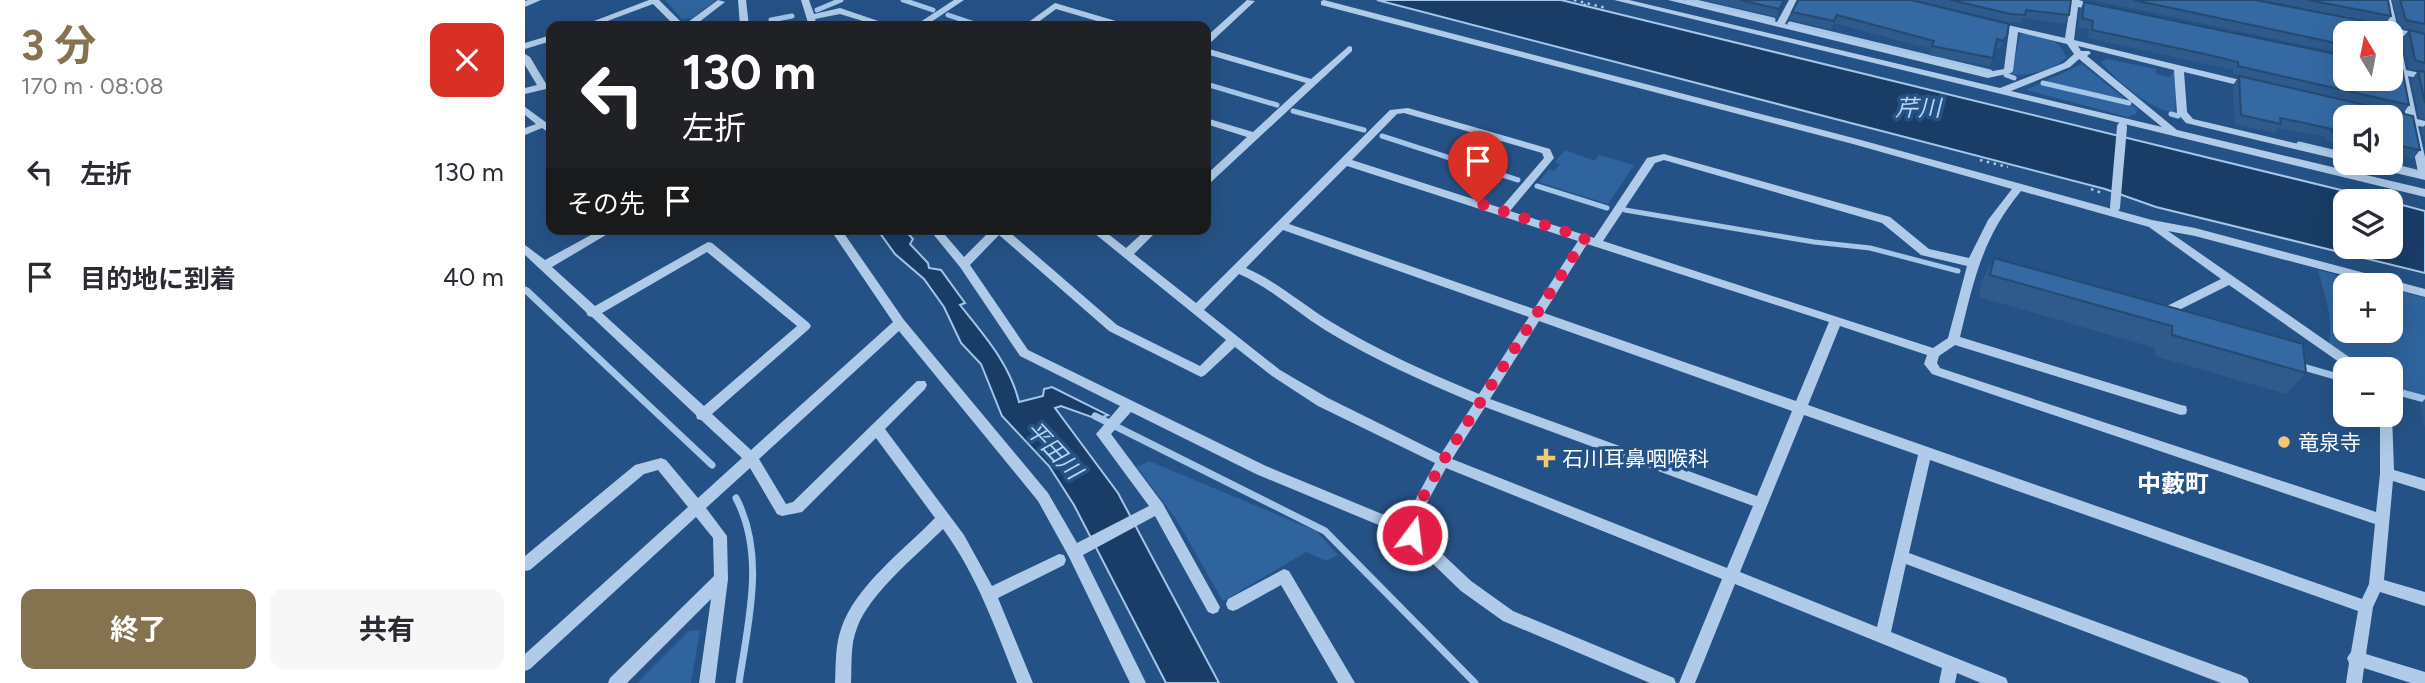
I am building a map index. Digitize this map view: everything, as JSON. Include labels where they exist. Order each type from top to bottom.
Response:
[{"type":"street","points":[[525,4],[537,0]]},
{"type":"street","points":[[742,0],[744,21]]},
{"type":"street","points":[[805,0],[812,21]]},
{"type":"street","points":[[927,21],[960,0]]},
{"type":"street","points":[[1211,37],[1251,1],[1246,0]]},
{"type":"street","points":[[1618,0],[2002,92],[2122,124],[2175,133],[2425,193]]},
{"type":"street","points":[[1672,0],[1988,75],[2008,71],[2014,28]]},
{"type":"street","points":[[1780,25],[1793,0]]},
{"type":"street","points":[[2387,0],[2392,21]]},
{"type":"street","points":[[600,21],[654,1],[676,21]]},
{"type":"street","points":[[695,21],[721,2]]},
{"type":"street","points":[[2116,12],[2075,2],[2069,40],[2079,54],[2175,133]]},
{"type":"street","points":[[1032,21],[1051,3],[1107,21]]},
{"type":"street","points":[[1324,3],[2115,210],[2152,225],[2341,357]]},
{"type":"street","points":[[815,21],[840,11],[872,21]]},
{"type":"street","points":[[1980,20],[2257,87]]},
{"type":"street","points":[[2403,33],[2425,38]]},
{"type":"street","points":[[525,46],[546,39]]},
{"type":"street","points":[[1211,176],[1349,49]]},
{"type":"street","points":[[1211,52],[1313,82]]},
{"type":"street","points":[[2002,92],[2067,65],[2079,54],[2107,52]]},
{"type":"street","points":[[525,57],[544,87],[525,91]]},
{"type":"street","points":[[2179,69],[2182,113],[2190,121],[2333,155]]},
{"type":"street","points":[[2403,73],[2425,77]]},
{"type":"street","points":[[2403,78],[2424,175],[2403,171]]},
{"type":"street","points":[[525,110],[546,126]]},
{"type":"street","points":[[1196,311],[1240,270],[1394,112],[1404,110],[1546,151],[1549,158],[1504,211]]},
{"type":"street","points":[[2403,119],[2425,124]]},
{"type":"street","points":[[1211,123],[1254,136]]},
{"type":"street","points":[[2115,210],[2122,124]]},
{"type":"street","points":[[525,132],[546,127]]},
{"type":"street","points":[[1668,683],[1508,616],[1465,586],[1412,535],[1411,519],[1443,461],[1535,316],[1651,160],[1664,157],[1886,220],[1926,252],[1973,263]]},
{"type":"street","points":[[1346,162],[1504,211],[1934,353]]},
{"type":"street","points":[[2019,187],[1999,210],[1983,235],[1953,340],[1934,353],[1930,364],[1936,371],[2382,520]]},
{"type":"street","points":[[2152,225],[2195,232],[2425,293]]},
{"type":"street","points":[[1283,226],[1924,454],[2366,607]]},
{"type":"street","points":[[544,266],[600,235]]},
{"type":"street","points":[[839,235],[899,323],[1043,497],[1078,550],[1138,683]]},
{"type":"street","points":[[939,235],[964,264],[1024,353],[1126,409],[1261,470],[1398,527],[1411,527]]},
{"type":"street","points":[[964,264],[993,235]]},
{"type":"street","points":[[1006,235],[1113,328],[1201,372],[1233,341]]},
{"type":"street","points":[[1101,235],[1233,341],[1276,373],[1324,402],[1443,461],[1733,574],[2000,683]]},
{"type":"street","points":[[1126,255],[1148,235]]},
{"type":"street","points":[[592,313],[708,246],[805,326],[702,415]]},
{"type":"street","points":[[525,249],[751,458],[782,510],[797,508],[921,385]]},
{"type":"street","points":[[1240,270],[1258,277],[1325,325],[1397,365],[1482,401],[1761,503]]},
{"type":"street","points":[[2163,313],[2230,279]]},
{"type":"street","points":[[1687,683],[1836,320]]},
{"type":"street","points":[[525,664],[899,323]]},
{"type":"street","points":[[1953,340],[2181,410]]},
{"type":"street","points":[[1126,409],[1103,434],[1213,607]]},
{"type":"street","points":[[2354,683],[2355,658],[2366,607],[2376,584],[2387,474],[2386,427]]},
{"type":"street","points":[[877,429],[942,520],[959,539],[989,595],[1025,683]]},
{"type":"street","points":[[1882,636],[1924,454]]},
{"type":"street","points":[[525,565],[640,469],[661,464],[684,486],[695,509],[720,536],[721,578],[707,683]]},
{"type":"street","points":[[2387,474],[2425,485]]},
{"type":"street","points":[[1078,550],[1153,511]]},
{"type":"street","points":[[843,683],[846,638],[851,621],[863,604],[942,520]]},
{"type":"street","points":[[1901,556],[2241,683]]},
{"type":"street","points":[[989,595],[1059,560]]},
{"type":"street","points":[[1233,604],[1284,576],[1347,683]]},
{"type":"street","points":[[616,683],[721,578]]},
{"type":"street","points":[[2376,584],[2425,599]]},
{"type":"street","points":[[2355,658],[2425,680]]},
{"type":"street","points":[[1947,683],[1951,664]]},
{"type":"path","points":[[1574,0],[1586,3]]},
{"type":"shaded area","points":[[665,0],[716,0],[692,18],[682,19]]},
{"type":"shaded area","points":[[2025,33],[2055,42],[2066,58],[2055,66],[2040,71],[2012,74],[2020,35]]},
{"type":"shaded area","points":[[2107,59],[2156,69],[2156,74],[2170,77],[2173,72],[2177,76],[2175,113],[2156,107],[2125,86],[2101,62]]},
{"type":"shaded area","points":[[2082,64],[2137,109],[2136,114],[2128,117],[2026,90]]},
{"type":"shaded area","points":[[1565,150],[1595,161],[1599,155],[1634,165],[1608,204],[1539,182],[1549,169],[1554,171],[1560,164],[1555,162]]},
{"type":"shaded area","points":[[2318,270],[2333,274],[2333,343],[2403,343],[2403,292],[2425,298],[2425,396],[2403,390],[2403,357],[2348,357],[2329,344],[2326,298]]},
{"type":"shaded area","points":[[1149,461],[1316,531],[1338,555],[1326,561],[1306,552],[1223,601],[1176,519],[1137,467]]},
{"type":"shaded area","points":[[700,630],[691,683],[637,683],[689,631]]},
{"type":"water","name":"芹川","points":[[1377,0],[1561,0],[2337,189],[2333,189],[2333,250],[2156,207],[2105,189]]},
{"type":"water","points":[[2403,205],[2425,211],[2425,273],[2368,259],[2403,259]]},
{"type":"water","name":"平田川","points":[[881,235],[909,235],[913,239],[910,244],[928,263],[929,268],[941,270],[965,303],[960,305],[1003,363],[1019,402],[1043,396],[1044,389],[1052,387],[1108,415],[1097,419],[1061,406],[1055,408],[1118,493],[1219,683],[1166,683],[1074,505],[1049,466],[1002,416],[981,364],[961,343],[944,307],[924,279],[895,254]]},
{"type":"building","points":[[1740,0],[1784,0],[1779,9]]},
{"type":"building","points":[[1798,0],[1911,0],[2009,24],[2007,36],[2003,41],[1997,39],[1993,58],[1932,46],[1934,41],[1837,15],[1834,21],[1792,12]]},
{"type":"building","points":[[1951,0],[2071,0],[2069,15],[2026,10],[2025,15]]},
{"type":"building","points":[[2134,0],[2255,0],[2364,21],[2333,21],[2333,42]]},
{"type":"building","points":[[2309,0],[2388,0],[2391,16]]},
{"type":"building","points":[[2400,0],[2425,0],[2425,24],[2406,20]]},
{"type":"building","points":[[2084,2],[2333,54],[2333,88],[2238,66],[2238,62],[2205,54],[2092,30],[2093,21],[2082,18]]},
{"type":"building","points":[[2409,30],[2425,34],[2425,63],[2415,60]]},
{"type":"building","points":[[2418,71],[2425,72],[2425,103]]},
{"type":"building","points":[[2403,73],[2409,105],[2348,91],[2403,91]]},
{"type":"building","points":[[2239,76],[2365,105],[2333,105],[2333,133],[2332,129],[2280,118],[2281,124],[2241,115]]},
{"type":"building","points":[[2403,114],[2413,116],[2420,150],[2403,146]]},
{"type":"building","points":[[1994,258],[2303,344],[2306,373],[2172,335],[2172,326],[1990,275]]},
{"type":"waterway","points":[[817,10],[841,0]]},
{"type":"waterway","points":[[903,0],[933,10]]},
{"type":"waterway","points":[[1687,0],[1773,20]]},
{"type":"waterway","points":[[948,15],[966,21]]},
{"type":"waterway","points":[[771,20],[792,16]]},
{"type":"waterway","points":[[1790,24],[1990,72]]},
{"type":"waterway","points":[[2006,75],[2014,78]]},
{"type":"waterway","points":[[2043,83],[2129,103]]},
{"type":"waterway","points":[[1211,85],[1277,105]]},
{"type":"waterway","points":[[1293,111],[1364,130]]},
{"type":"waterway","points":[[2171,114],[2178,116]]},
{"type":"waterway","points":[[1382,136],[1518,180]]},
{"type":"waterway","points":[[2299,144],[2333,152]]},
{"type":"waterway","points":[[2403,169],[2425,174]]},
{"type":"waterway","points":[[1537,186],[1607,208]]},
{"type":"waterway","points":[[1625,210],[1814,242],[1870,248],[1958,271]]},
{"type":"waterway","points":[[527,291],[712,465]]},
{"type":"waterway","points":[[2300,366],[2333,376]]},
{"type":"waterway","points":[[2403,393],[2425,399]]},
{"type":"waterway","points":[[1095,416],[1325,531],[1475,683]]},
{"type":"waterway","points":[[736,498],[745,520],[753,566],[750,613],[739,683]]},
{"type":"place","name":"竜泉寺","points":[[2284,442]]},
{"type":"place","name":"石川耳鼻咽喉科","points":[[1546,458]]},
{"type":"district","name":"中藪町","points":[[2173,483]]},
{"type":"route","points":[[1412,535],[1411,519],[1443,461],[1585,238],[1478,203]]}]
